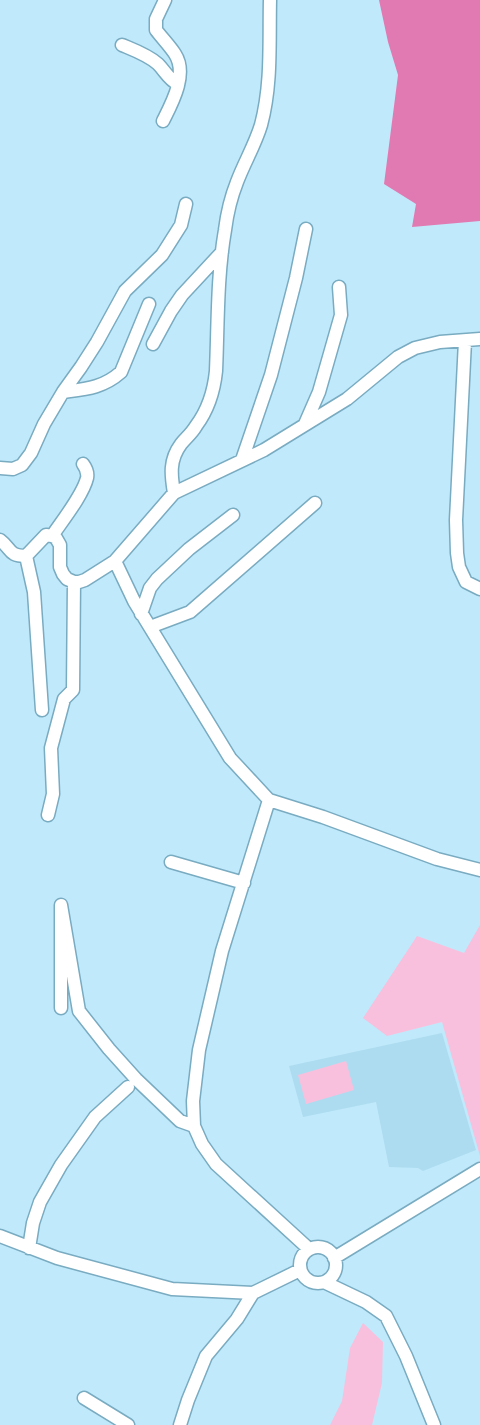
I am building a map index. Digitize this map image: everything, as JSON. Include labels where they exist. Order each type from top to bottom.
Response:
[{"type":"street","points":[[163,121],[173,101],[178,84],[179,64],[176,55],[156,30],[156,18],[165,0]]},
{"type":"street","points":[[174,493],[170,475],[174,455],[204,413],[214,385],[220,271],[225,230],[237,182],[260,128],[266,104],[269,82],[270,0]]},
{"type":"street","points":[[122,45],[147,56],[158,64],[170,79],[178,84]]},
{"type":"street","points":[[0,468],[13,469],[22,465],[62,392],[97,342],[125,291],[162,255],[181,225],[186,204]]},
{"type":"street","points":[[242,460],[270,375],[296,278],[306,229]]},
{"type":"street","points":[[154,344],[171,311],[182,295],[222,252]]},
{"type":"street","points":[[305,424],[319,392],[341,315],[339,287]]},
{"type":"street","points":[[62,392],[88,389],[104,384],[121,372],[149,304]]},
{"type":"street","points":[[0,540],[12,554],[26,556],[46,536],[52,536],[56,538],[60,545],[60,567],[63,574],[67,579],[74,582],[85,580],[114,561],[174,493],[264,450],[346,398],[398,358],[415,348],[440,342],[480,339]]},
{"type":"street","points":[[465,340],[456,520],[457,553],[466,582],[480,589]]},
{"type":"street","points":[[52,536],[80,494],[87,478],[86,469],[83,464]]},
{"type":"street","points":[[150,627],[190,612],[315,502]]},
{"type":"street","points":[[141,614],[150,588],[157,579],[189,550],[233,515]]},
{"type":"street","points":[[26,556],[34,592],[42,710]]},
{"type":"street","points":[[114,561],[141,614],[230,758],[269,800],[323,817],[437,859],[480,870]]},
{"type":"street","points":[[48,815],[53,794],[51,748],[64,699],[73,690],[74,582]]},
{"type":"street","points":[[269,800],[222,951],[199,1050],[193,1101],[194,1126],[202,1144],[216,1164],[308,1249]]},
{"type":"street","points":[[171,862],[244,883]]},
{"type":"street","points":[[61,1008],[61,905],[80,1010],[109,1049],[136,1079],[180,1121],[194,1126]]},
{"type":"street","points":[[29,1248],[33,1224],[40,1202],[61,1164],[95,1117],[128,1087]]},
{"type":"street","points":[[334,1258],[480,1169]]},
{"type":"street","points":[[0,1236],[57,1258],[172,1289],[253,1293],[300,1270]]},
{"type":"street","points":[[320,1247],[331,1253],[334,1258],[335,1270],[328,1280],[317,1284],[302,1275],[300,1270],[301,1258],[308,1249],[320,1247]]},
{"type":"street","points":[[324,1282],[366,1302],[386,1316],[406,1356],[434,1425]]},
{"type":"street","points":[[180,1425],[206,1356],[237,1319],[253,1293]]},
{"type":"street","points":[[84,1398],[128,1425]]},
{"type":"shaded area","points":[[379,0],[480,0],[480,221],[412,227],[416,204],[384,184],[398,75],[388,42]]},
{"type":"shaded area","points":[[480,925],[480,1156],[442,1022],[387,1036],[363,1018],[417,936],[464,953]]},
{"type":"shaded area","points":[[442,1033],[476,1150],[423,1171],[418,1168],[389,1167],[376,1102],[303,1117],[289,1066]]},
{"type":"shaded area","points":[[346,1061],[354,1090],[306,1104],[298,1075]]},
{"type":"shaded area","points":[[363,1323],[383,1342],[382,1383],[372,1425],[330,1425],[342,1401],[350,1348]]}]
